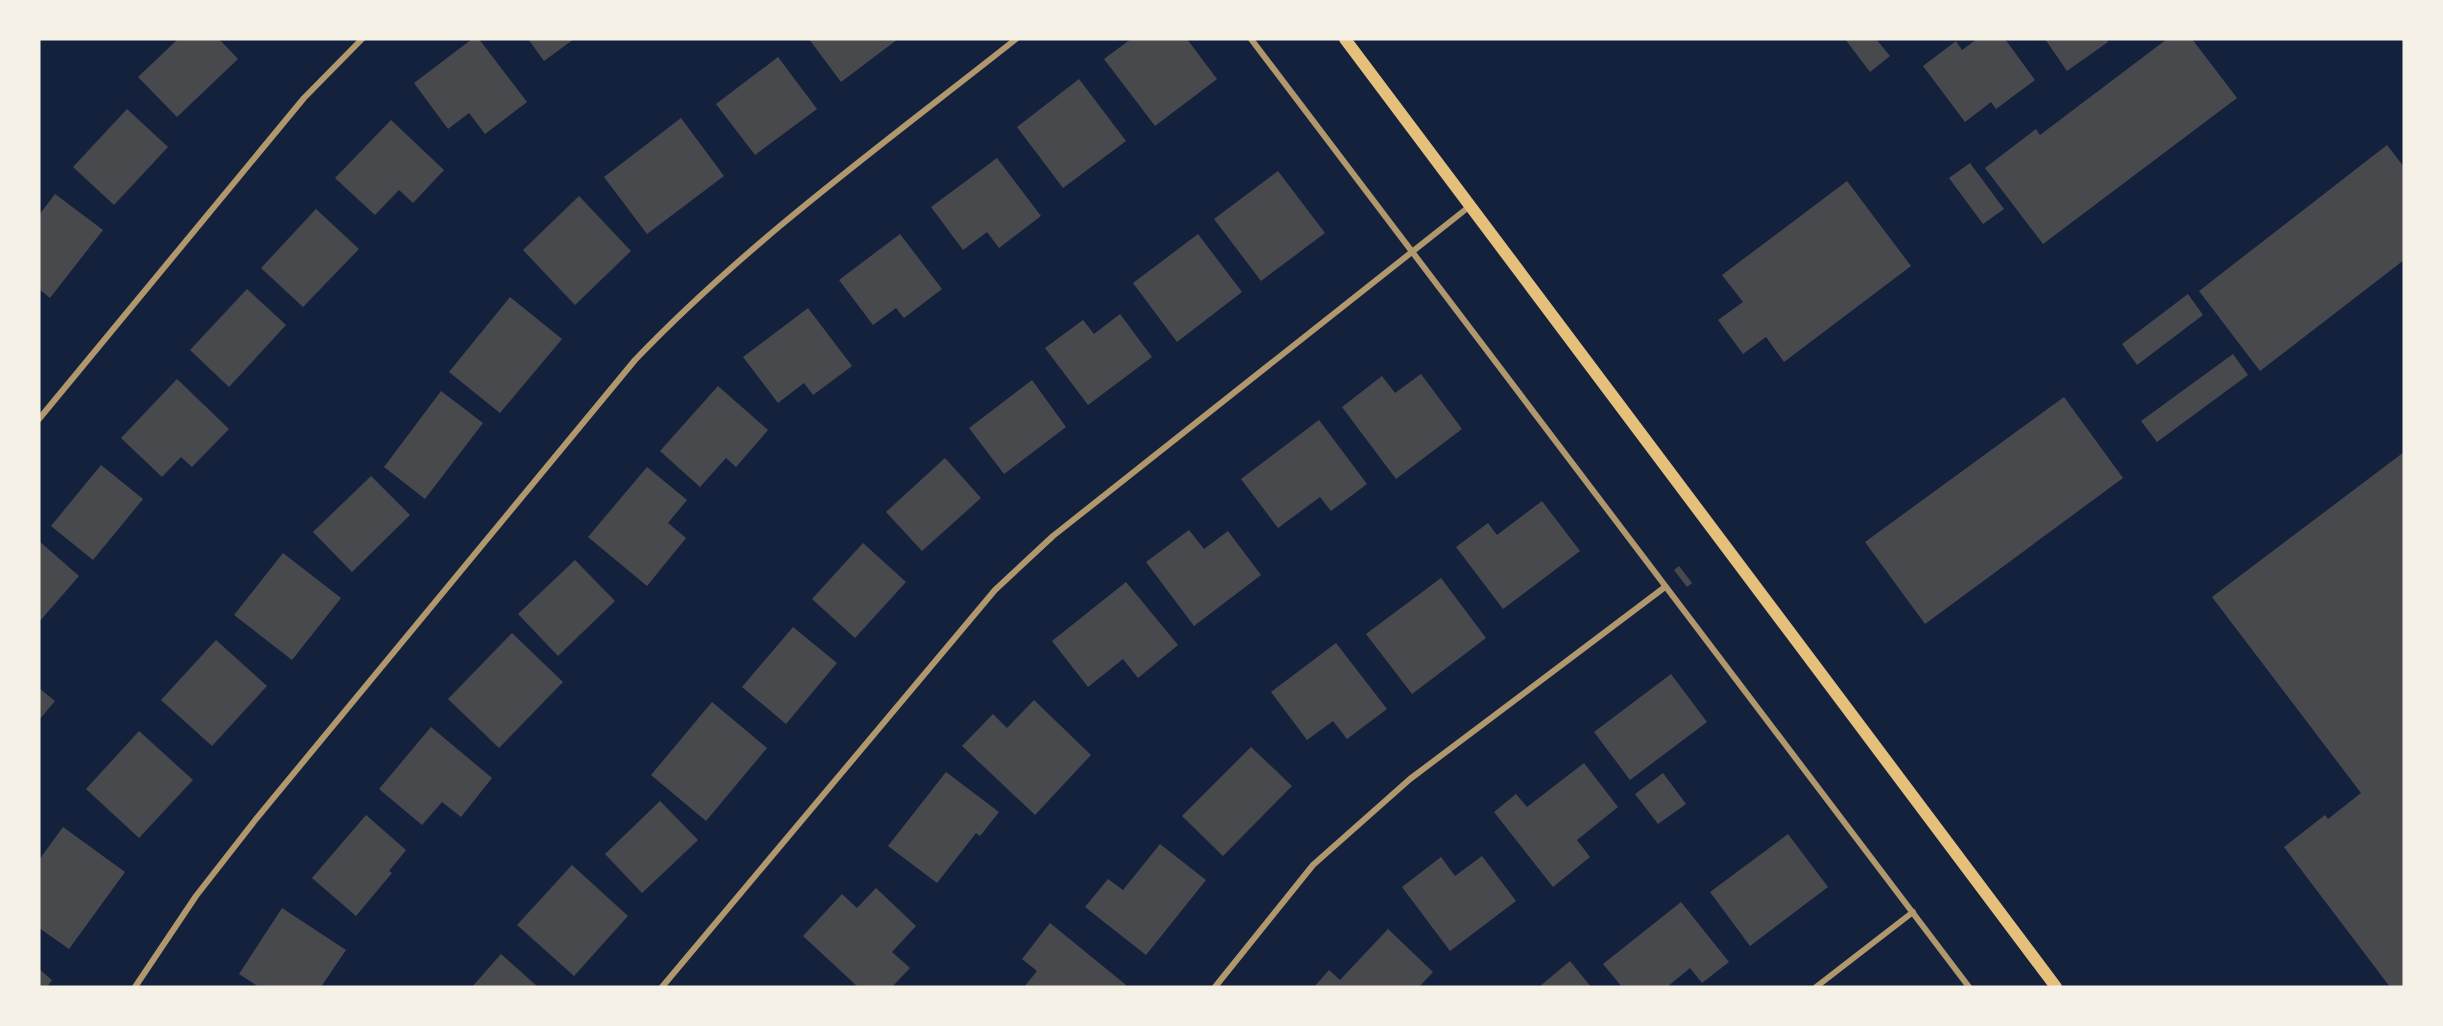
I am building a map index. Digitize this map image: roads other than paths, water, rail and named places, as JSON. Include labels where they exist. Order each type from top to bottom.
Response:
[{"type":"main road","points":[[1345,39],[2056,987]]},
{"type":"street","points":[[39,419],[304,98],[362,39]]},
{"type":"street","points":[[135,987],[196,896],[263,810],[635,360],[688,305],[775,230],[1016,39]]},
{"type":"street","points":[[1251,39],[1969,987]]},
{"type":"street","points":[[662,987],[995,590],[1053,536],[1470,206]]},
{"type":"street","points":[[1215,987],[1313,865],[1410,779],[1665,587]]},
{"type":"street","points":[[1816,987],[1913,912]]}]
